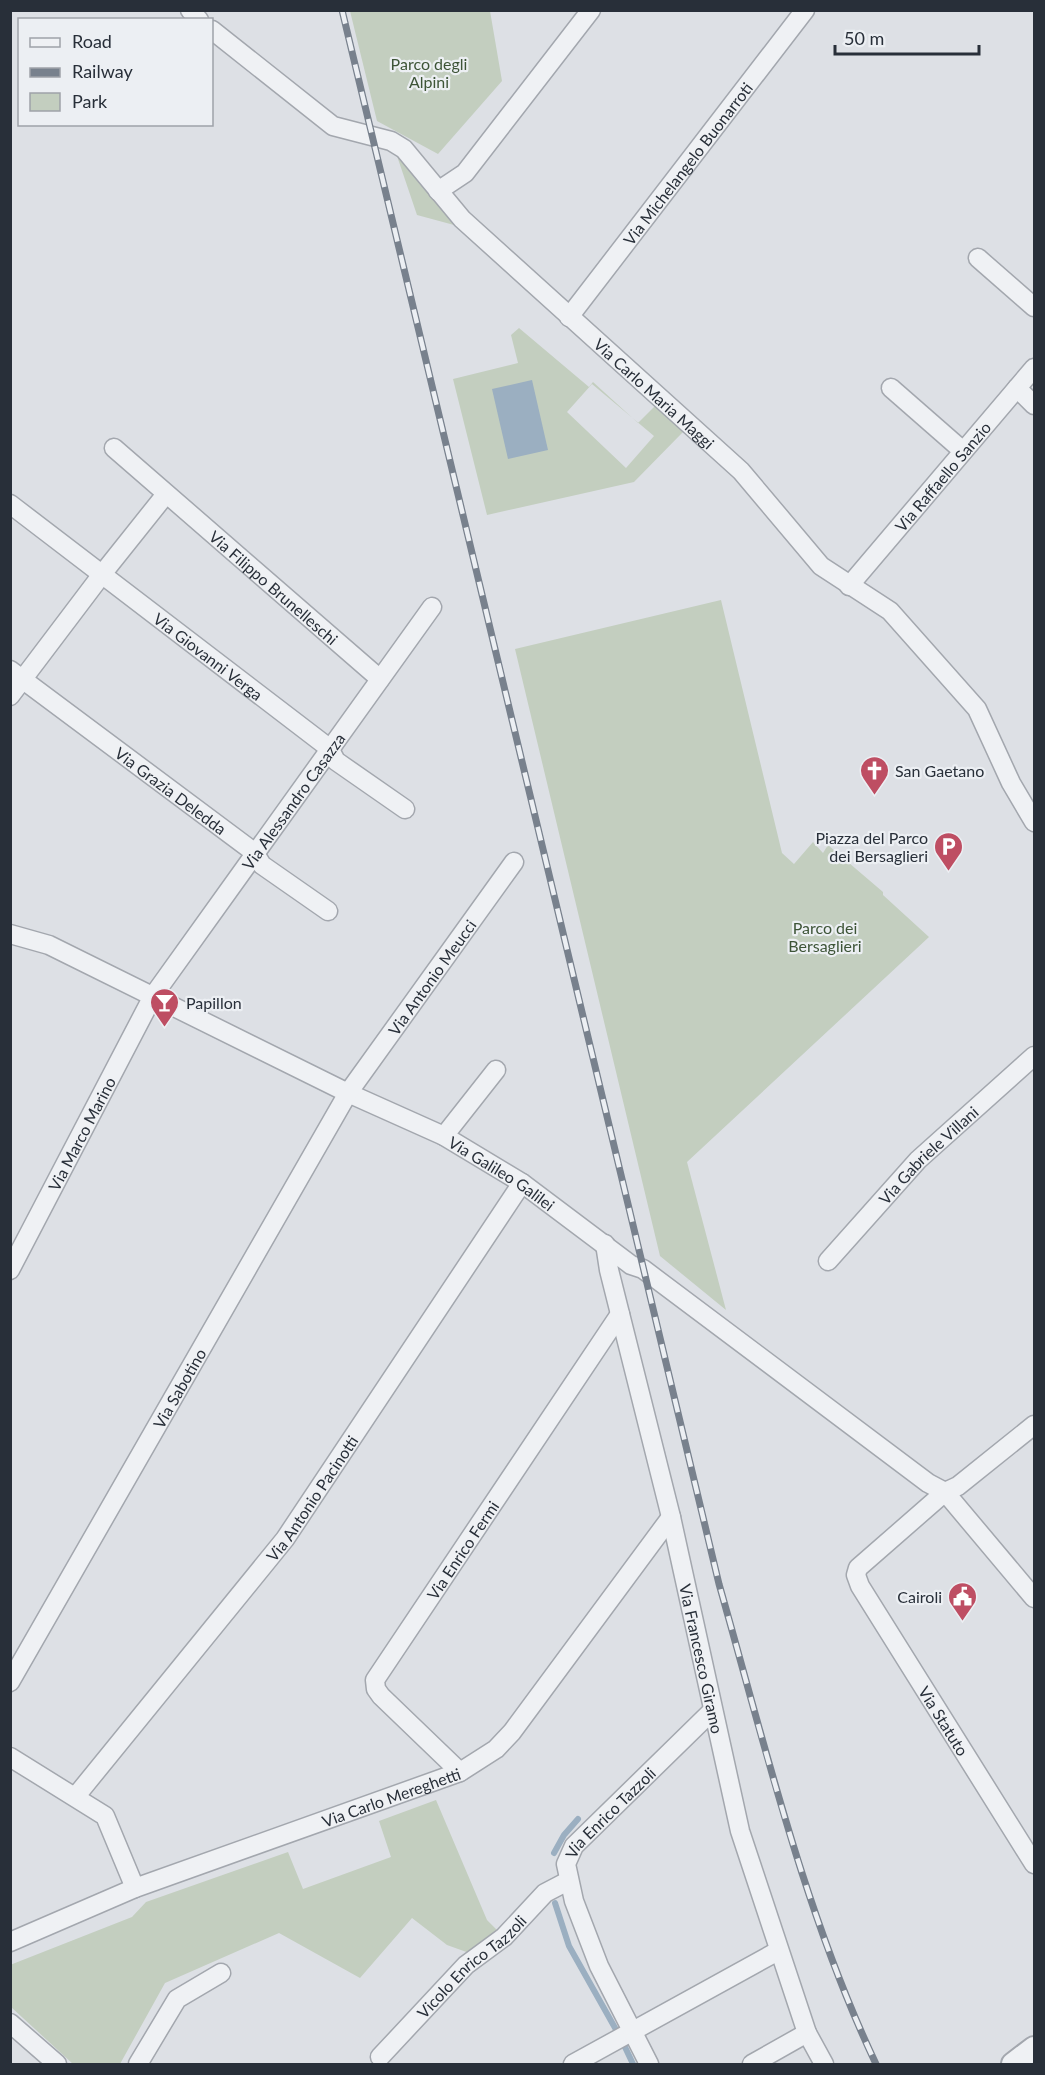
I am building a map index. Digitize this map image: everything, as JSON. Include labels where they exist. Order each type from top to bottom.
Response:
[{"type":"street","points":[[438,191],[465,173],[591,10]]},
{"type":"street","name":"Via Michelangelo Buonarroti","points":[[569,317],[805,10]]},
{"type":"street","name":"Via Carlo Maria Maggi","points":[[213,31],[333,126],[398,144],[462,219],[741,471],[821,566],[890,611],[977,709],[1011,783],[1035,822]]},
{"type":"street","points":[[978,258],[1035,307]]},
{"type":"street","name":"Via Raffaello Sanzio","points":[[849,586],[1035,368]]},
{"type":"street","points":[[891,388],[963,450]]},
{"type":"street","points":[[1017,388],[1035,405]]},
{"type":"street","name":"Via Filippo Brunelleschi","points":[[114,448],[380,679]]},
{"type":"street","points":[[10,696],[17,675],[166,494]]},
{"type":"street","name":"Via Giovanni Verga","points":[[10,504],[329,748],[336,761],[405,809]]},
{"type":"street","name":"Via Alessandro Casazza","points":[[153,996],[432,607]]},
{"type":"street","name":"Via Grazia Deledda","points":[[17,675],[255,852],[262,865],[328,911]]},
{"type":"street","name":"Via Antonio Meucci","points":[[348,1093],[514,862]]},
{"type":"street","name":"Via Galileo Galilei","points":[[10,934],[49,945],[348,1093],[444,1136],[522,1183],[709,1318],[928,1483],[945,1492],[1035,1598]]},
{"type":"street","name":"Via Marco Marino","points":[[10,1270],[153,996]]},
{"type":"street","name":"Via Gabriele Villani","points":[[828,1261],[918,1160],[1035,1056]]},
{"type":"street","points":[[444,1136],[496,1070]]},
{"type":"street","name":"Via Sabotino","points":[[10,1682],[348,1093]]},
{"type":"street","name":"Via Antonio Pacinotti","points":[[76,1796],[285,1539],[522,1183]]},
{"type":"street","name":"Via Francesco Giramo","points":[[605,1244],[620,1314],[671,1517],[740,1832],[807,2033],[824,2064]]},
{"type":"street","name":"Via Enrico Fermi","points":[[460,1772],[381,1696],[376,1689],[375,1680],[620,1314]]},
{"type":"street","points":[[945,1492],[958,1486],[1035,1425]]},
{"type":"street","name":"Via Statuto","points":[[945,1492],[858,1568],[856,1575],[860,1586],[1035,1864]]},
{"type":"street","name":"Via Carlo Mereghetti","points":[[10,1942],[135,1888],[460,1772],[496,1749],[512,1732],[671,1517]]},
{"type":"street","name":"Via Enrico Tazzoli","points":[[649,2064],[599,1966],[568,1881],[566,1864],[574,1846],[712,1711]]},
{"type":"street","points":[[10,1757],[105,1816],[135,1888]]},
{"type":"street","name":"Vicolo Enrico Tazzoli","points":[[380,2057],[466,1965],[504,1937],[545,1893],[568,1881]]},
{"type":"street","points":[[573,2064],[633,2033],[778,1951]]},
{"type":"street","points":[[138,2064],[177,1999],[221,1973]]},
{"type":"street","points":[[10,2023],[57,2064]]},
{"type":"street","points":[[752,2064],[807,2033]]},
{"type":"street","points":[[1013,2064],[1035,2048]]},
{"type":"green space","name":"Parco degli Alpini","points":[[350,11],[490,11],[502,81],[438,154],[377,121]]},
{"type":"green space","points":[[396,153],[424,183],[454,225],[417,215]]},
{"type":"green space","points":[[519,328],[589,387],[593,382],[632,418],[592,384],[567,412],[626,468],[654,436],[638,423],[655,406],[683,432],[634,482],[487,515],[453,379],[518,363],[511,335]]},
{"type":"green space","name":"Parco dei Bersaglieri","points":[[721,600],[782,853],[794,864],[813,842],[823,853],[828,845],[883,892],[883,895],[929,937],[687,1162],[726,1310],[660,1256],[515,649]]},
{"type":"green space","points":[[436,1800],[487,1920],[499,1932],[472,1954],[447,1945],[412,1918],[360,1978],[279,1933],[165,1983],[120,2064],[73,2064],[11,2007],[10,1965],[132,1917],[146,1902],[288,1852],[303,1889],[391,1857],[379,1821]]},
{"type":"water","points":[[532,380],[548,450],[508,459],[492,389]]},
{"type":"waterway","points":[[554,1853],[564,1835],[578,1819]]},
{"type":"waterway","points":[[555,1903],[569,1946],[619,2035]]},
{"type":"waterway","points":[[624,2045],[633,2064]]},
{"type":"railway","points":[[342,10],[719,1584],[770,1767],[807,1888],[850,2006],[876,2064]]},
{"type":"place","name":"San Gaetano","points":[[874,796]]},
{"type":"place","name":"Piazza del Parco dei Bersaglieri","points":[[949,872]]},
{"type":"place","name":"Papillon","points":[[165,1028]]},
{"type":"place","name":"Cairoli","points":[[963,1622]]}]
